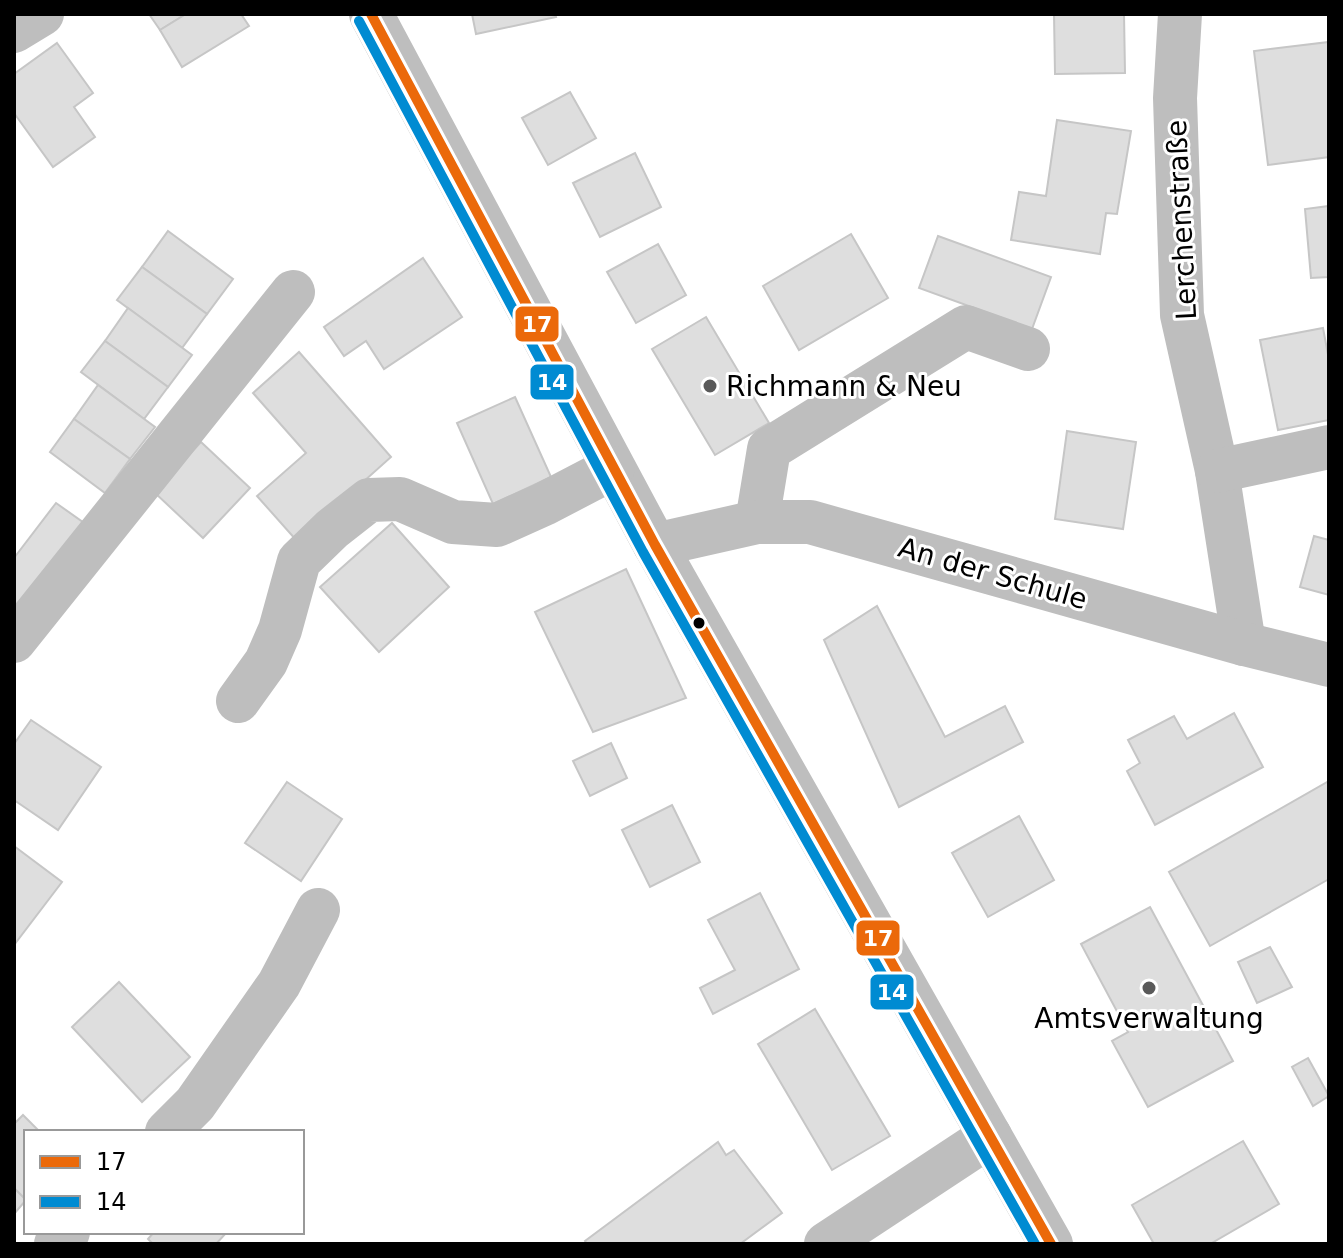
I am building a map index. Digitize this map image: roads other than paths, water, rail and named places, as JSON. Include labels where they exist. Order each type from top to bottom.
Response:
[{"type":"street","points":[[14,31],[42,14]]},
{"type":"street","points":[[371,14],[655,545],[1051,1244]]},
{"type":"street","name":"Lerchenstraße","points":[[1180,14],[1175,98],[1182,315],[1217,471],[1244,644]]},
{"type":"street","points":[[14,641],[293,292]]},
{"type":"street","points":[[757,522],[769,449],[966,327],[1028,349]]},
{"type":"street","points":[[1217,471],[1329,447]]},
{"type":"street","points":[[238,701],[266,662],[280,630],[299,561],[332,529],[369,500],[400,499],[453,522],[497,525],[613,468]]},
{"type":"street","name":"An der Schule","points":[[655,545],[757,522],[810,522],[1329,665]]},
{"type":"street","points":[[169,1130],[195,1104],[279,984],[318,910]]},
{"type":"street","points":[[826,1244],[990,1136]]},
{"type":"place","name":"Richmann & Neu","points":[[710,386]]},
{"type":"place","name":"Amtsverwaltung","points":[[1149,988]]}]
